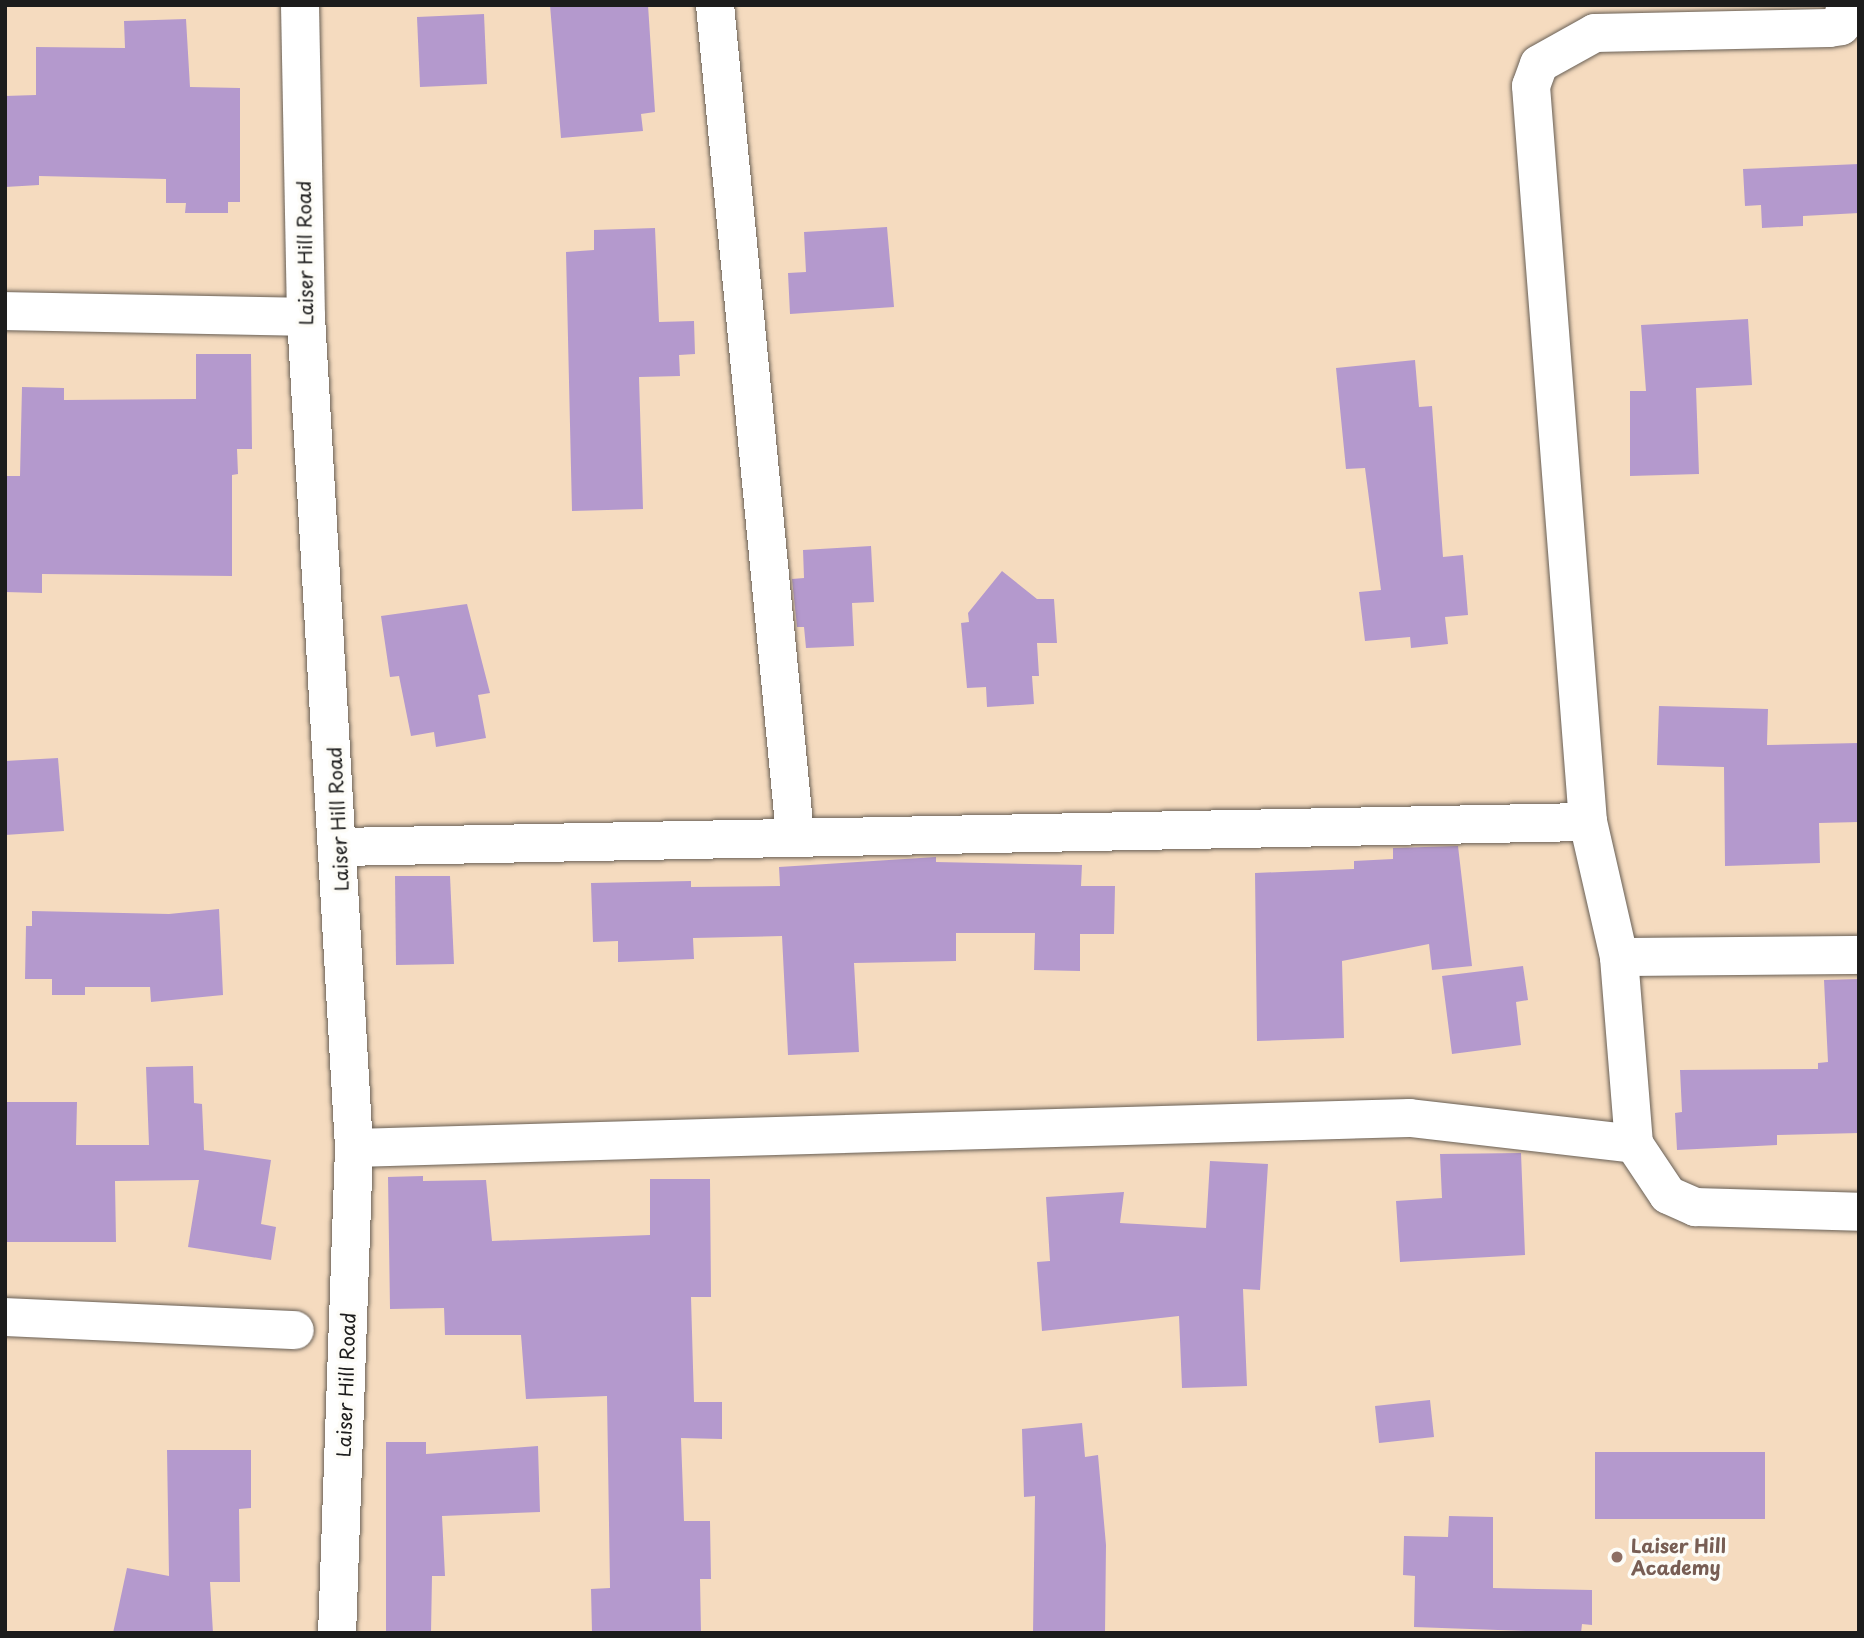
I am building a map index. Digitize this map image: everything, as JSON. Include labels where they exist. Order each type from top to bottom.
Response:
[{"type":"street","name":"Laiser Hill Road","points":[[300,5],[306,317],[340,847],[354,1148],[337,1633]]},
{"type":"street","points":[[715,5],[795,835]]},
{"type":"street","points":[[1846,5],[1841,26],[1829,28],[1595,33],[1539,64],[1531,86],[1588,822],[1619,957],[1634,1144],[1668,1195],[1695,1208],[1859,1213]]},
{"type":"street","points":[[5,311],[306,317]]},
{"type":"street","points":[[340,847],[795,835],[1588,822]]},
{"type":"street","points":[[1619,957],[1859,955]]},
{"type":"street","points":[[354,1148],[1410,1118],[1634,1144]]},
{"type":"street","points":[[5,1317],[295,1330]]},
{"type":"building","points":[[550,5],[648,5],[655,112],[641,114],[643,131],[561,138]]},
{"type":"building","points":[[484,14],[487,84],[420,87],[417,17]]},
{"type":"building","points":[[186,19],[190,87],[240,88],[240,202],[228,202],[228,213],[185,213],[186,203],[166,203],[166,179],[39,176],[39,185],[5,187],[5,96],[36,95],[36,47],[125,48],[124,21]]},
{"type":"building","points":[[1859,164],[1859,213],[1803,216],[1803,226],[1762,228],[1761,205],[1745,206],[1743,169]]},
{"type":"building","points":[[887,227],[894,307],[790,314],[788,273],[806,272],[804,232]]},
{"type":"building","points":[[655,228],[659,322],[694,321],[695,354],[679,355],[680,376],[639,377],[643,509],[572,511],[566,252],[594,250],[594,230]]},
{"type":"building","points":[[1748,319],[1752,385],[1696,388],[1699,474],[1630,476],[1630,391],[1646,391],[1641,325]]},
{"type":"building","points":[[196,354],[251,354],[252,449],[237,449],[238,474],[232,475],[232,576],[42,574],[42,593],[5,592],[5,476],[20,476],[22,387],[64,388],[64,400],[196,399]]},
{"type":"building","points":[[1415,360],[1419,407],[1432,406],[1443,557],[1463,555],[1468,615],[1445,617],[1448,644],[1411,648],[1410,637],[1365,641],[1359,592],[1381,590],[1365,468],[1346,469],[1336,368]]},
{"type":"building","points":[[871,546],[874,602],[852,603],[854,646],[806,648],[804,627],[797,627],[792,579],[804,578],[803,550]]},
{"type":"building","points":[[1002,571],[1037,599],[1054,599],[1057,643],[1037,643],[1039,676],[1032,676],[1034,704],[987,707],[986,687],[967,688],[961,623],[969,622],[968,613]]},
{"type":"building","points":[[467,604],[490,693],[478,695],[486,738],[436,747],[434,732],[411,736],[399,676],[390,677],[381,616]]},
{"type":"building","points":[[1659,706],[1768,709],[1767,745],[1859,743],[1859,822],[1819,823],[1820,863],[1725,866],[1724,767],[1657,765]]},
{"type":"building","points":[[58,758],[64,831],[5,835],[5,761]]},
{"type":"building","points":[[1458,846],[1472,966],[1432,970],[1429,944],[1342,961],[1344,1038],[1257,1041],[1255,873],[1354,869],[1354,861],[1393,859],[1393,848]]},
{"type":"building","points":[[936,857],[936,862],[1082,865],[1081,886],[1115,886],[1114,934],[1080,934],[1080,971],[1034,970],[1035,933],[956,933],[956,961],[854,963],[859,1052],[788,1055],[782,936],[693,938],[694,959],[618,962],[618,941],[593,942],[591,883],[691,881],[691,887],[780,886],[779,867]]},
{"type":"building","points":[[395,876],[450,876],[454,964],[396,965]]},
{"type":"building","points":[[219,909],[223,995],[151,1002],[150,987],[85,987],[85,995],[52,995],[52,979],[25,979],[26,926],[32,926],[32,911],[169,914]]},
{"type":"building","points":[[1523,966],[1528,1000],[1516,1002],[1521,1045],[1452,1054],[1442,976]]},
{"type":"building","points":[[1859,979],[1859,1133],[1777,1135],[1777,1145],[1677,1150],[1675,1113],[1682,1112],[1680,1070],[1818,1069],[1818,1063],[1828,1062],[1824,980]]},
{"type":"building","points":[[193,1066],[194,1103],[202,1104],[204,1150],[271,1160],[261,1224],[276,1227],[271,1260],[188,1247],[199,1180],[115,1181],[116,1242],[5,1242],[5,1102],[77,1102],[76,1145],[149,1145],[146,1067]]},
{"type":"building","points":[[1521,1153],[1525,1255],[1400,1262],[1396,1201],[1442,1198],[1440,1154]]},
{"type":"building","points":[[1210,1161],[1268,1164],[1260,1290],[1243,1289],[1247,1386],[1182,1388],[1179,1316],[1042,1331],[1037,1262],[1050,1261],[1046,1197],[1124,1192],[1120,1223],[1206,1228]]},
{"type":"building","points":[[423,1176],[423,1181],[486,1180],[492,1241],[650,1235],[650,1179],[710,1179],[711,1297],[691,1297],[694,1402],[722,1402],[722,1439],[681,1438],[684,1521],[710,1521],[711,1579],[700,1579],[701,1633],[592,1633],[591,1589],[610,1588],[607,1396],[526,1399],[521,1335],[445,1335],[444,1308],[390,1309],[388,1177]]},
{"type":"building","points":[[1430,1400],[1434,1437],[1379,1443],[1375,1406]]},
{"type":"building","points":[[1082,1423],[1085,1457],[1098,1455],[1106,1545],[1105,1633],[1033,1633],[1035,1496],[1024,1497],[1022,1429]]},
{"type":"building","points":[[386,1442],[426,1442],[426,1454],[538,1446],[540,1512],[442,1516],[445,1576],[432,1576],[431,1633],[386,1633]]},
{"type":"building","points":[[167,1450],[251,1450],[251,1508],[239,1509],[240,1582],[210,1582],[213,1633],[113,1633],[127,1568],[169,1576]]},
{"type":"building","points":[[1595,1452],[1765,1452],[1765,1519],[1595,1519]]},
{"type":"building","points":[[1449,1516],[1493,1517],[1493,1588],[1592,1590],[1592,1625],[1582,1624],[1581,1633],[1414,1627],[1415,1576],[1403,1575],[1404,1536],[1448,1537]]},
{"type":"place","name":"Laiser Hill Academy","points":[[1617,1557]]}]
